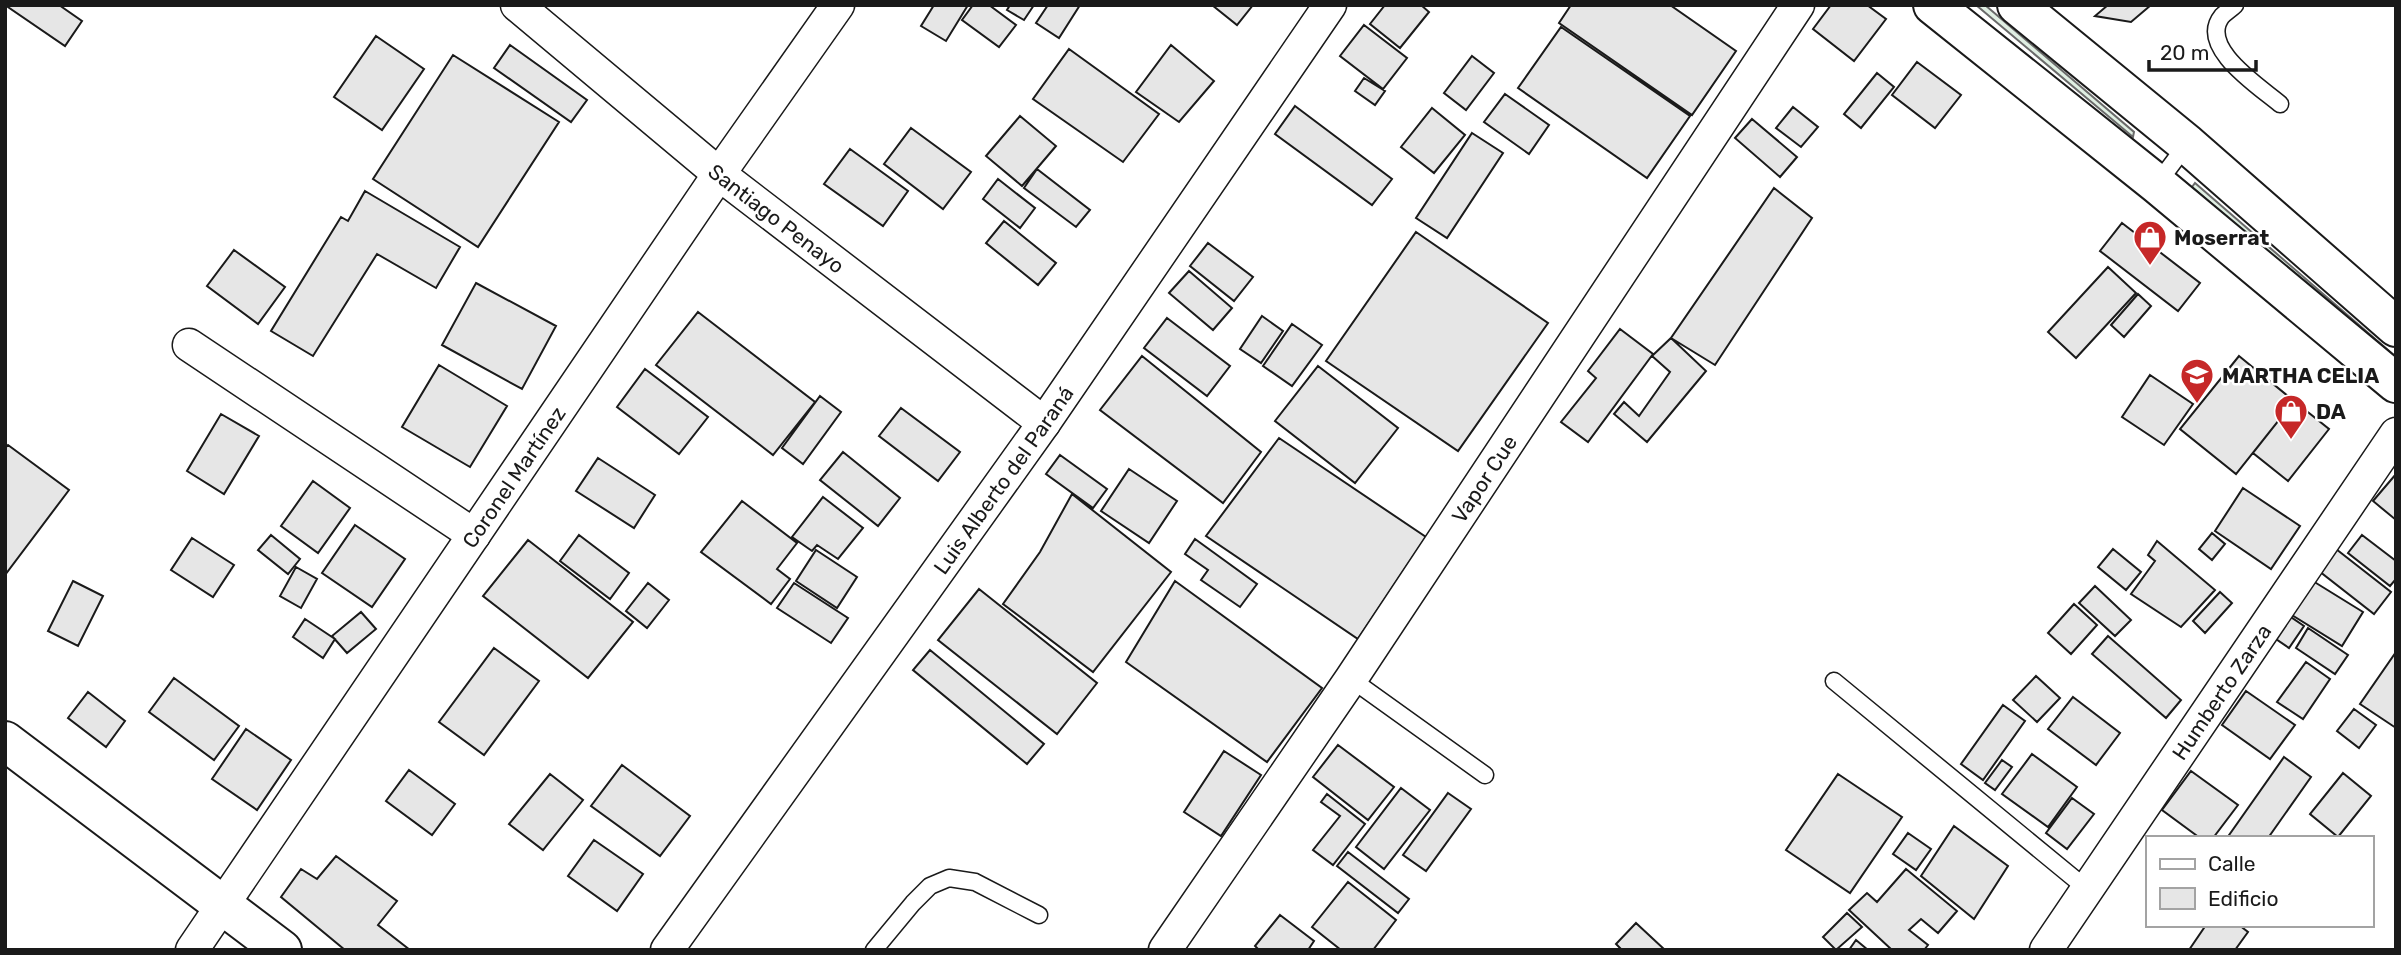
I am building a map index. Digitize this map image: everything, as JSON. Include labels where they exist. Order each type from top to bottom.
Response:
[{"type":"main road","points":[[1933,5],[2157,184],[2396,383]]},
{"type":"main road","points":[[2017,5],[2187,144],[2396,327]]},
{"type":"main road","points":[[5,741],[282,950]]},
{"type":"street","name":"Santiago Penayo","points":[[517,5],[719,174],[1044,423]]},
{"type":"street","name":"Coronel Martínez","points":[[192,950],[719,174],[838,5]]},
{"type":"street","name":"Luis Alberto del Paraná","points":[[667,950],[1044,423],[1330,5]]},
{"type":"street","name":"Vapor Cue","points":[[1164,950],[1351,679],[1798,5]]},
{"type":"street","points":[[189,345],[474,535]]},
{"type":"street","name":"Humberto Zarza","points":[[2046,950],[2396,433]]},
{"type":"lane","points":[[2235,5],[2220,18],[2216,37],[2223,55],[2280,104]]},
{"type":"lane","points":[[2157,184],[2187,144]]},
{"type":"lane","points":[[1351,679],[1485,775]]},
{"type":"lane","points":[[1834,681],[2087,889]]},
{"type":"lane","points":[[874,950],[930,886],[949,878],[975,881],[1039,915]]},
{"type":"green space","points":[[1976,5],[1985,5],[2134,132],[2133,137]]},
{"type":"green space","points":[[2195,183],[2396,357],[2396,364],[2192,187]]},
{"type":"building","points":[[5,5],[59,5],[82,21],[65,46]]},
{"type":"building","points":[[934,5],[968,5],[946,41],[921,26]]},
{"type":"building","points":[[973,5],[989,5],[1016,25],[999,47],[962,20]]},
{"type":"building","points":[[1010,5],[1034,5],[1024,20],[1007,10]]},
{"type":"building","points":[[1048,5],[1080,5],[1059,38],[1036,23]]},
{"type":"building","points":[[1212,5],[1253,5],[1237,25]]},
{"type":"building","points":[[1385,5],[1421,5],[1429,12],[1400,48],[1370,24]]},
{"type":"building","points":[[1571,5],[1670,5],[1736,51],[1692,115],[1559,23]]},
{"type":"building","points":[[1831,5],[1867,5],[1886,19],[1854,61],[1813,29]]},
{"type":"building","points":[[2108,5],[2151,5],[2131,22],[2095,16]]},
{"type":"building","points":[[1364,25],[1407,58],[1383,89],[1340,56]]},
{"type":"building","points":[[1561,27],[1690,116],[1647,178],[1518,88]]},
{"type":"building","points":[[376,36],[424,69],[382,130],[334,97]]},
{"type":"building","points":[[510,45],[587,100],[571,122],[494,68]]},
{"type":"building","points":[[1171,45],[1214,81],[1179,122],[1136,92]]},
{"type":"building","points":[[1069,49],[1159,114],[1123,162],[1033,99]]},
{"type":"building","points":[[453,55],[559,122],[478,247],[373,179]]},
{"type":"building","points":[[1472,56],[1494,73],[1466,110],[1444,93]]},
{"type":"building","points":[[1917,62],[1961,95],[1935,128],[1892,95]]},
{"type":"building","points":[[1877,73],[1894,87],[1861,128],[1844,114]]},
{"type":"building","points":[[1364,78],[1385,91],[1375,105],[1355,91]]},
{"type":"building","points":[[1505,94],[1549,125],[1529,154],[1484,122]]},
{"type":"building","points":[[1295,106],[1392,179],[1372,205],[1275,134]]},
{"type":"building","points":[[1793,107],[1818,127],[1801,147],[1776,128]]},
{"type":"building","points":[[1432,108],[1465,135],[1434,173],[1401,147]]},
{"type":"building","points":[[1020,116],[1056,146],[1022,186],[986,156]]},
{"type":"building","points":[[1752,119],[1797,157],[1780,177],[1735,138]]},
{"type":"building","points":[[911,128],[971,172],[943,209],[884,164]]},
{"type":"building","points":[[1472,133],[1503,153],[1447,238],[1416,218]]},
{"type":"building","points":[[850,149],[908,191],[883,226],[824,184]]},
{"type":"building","points":[[1037,169],[1090,210],[1076,227],[1024,188]]},
{"type":"building","points":[[998,179],[1035,208],[1020,228],[983,199]]},
{"type":"building","points":[[1774,188],[1812,218],[1715,365],[1671,338]]},
{"type":"building","points":[[365,191],[460,247],[436,288],[377,254],[313,356],[271,331],[341,217],[348,221]]},
{"type":"building","points":[[1004,221],[1056,263],[1038,285],[986,243]]},
{"type":"building","name":"Moserrat","points":[[2122,223],[2200,283],[2178,311],[2100,251]]},
{"type":"building","points":[[1416,232],[1548,323],[1458,451],[1326,361]]},
{"type":"building","points":[[1208,243],[1253,277],[1234,301],[1190,266]]},
{"type":"building","points":[[234,250],[285,287],[258,324],[207,286]]},
{"type":"building","points":[[2108,267],[2136,293],[2076,358],[2048,332]]},
{"type":"building","points":[[1189,271],[1232,308],[1213,330],[1169,293]]},
{"type":"building","points":[[476,283],[556,326],[522,389],[442,345]]},
{"type":"building","points":[[2138,294],[2151,306],[2124,337],[2111,325]]},
{"type":"building","points":[[698,312],[815,402],[773,455],[656,365]]},
{"type":"building","points":[[1262,316],[1283,331],[1261,363],[1240,349]]},
{"type":"building","points":[[1167,318],[1230,366],[1207,396],[1144,348]]},
{"type":"building","points":[[1292,324],[1322,345],[1292,386],[1263,366]]},
{"type":"building","points":[[1620,329],[1653,354],[1588,442],[1561,422],[1596,378],[1588,371]]},
{"type":"building","points":[[1671,338],[1706,371],[1647,442],[1614,414],[1624,402],[1639,416],[1670,372],[1652,356]]},
{"type":"building","points":[[1142,356],[1261,452],[1223,503],[1100,410]]},
{"type":"building","points":[[2239,356],[2294,401],[2236,474],[2180,429]]},
{"type":"building","points":[[439,365],[507,406],[470,467],[402,427]]},
{"type":"building","points":[[1318,366],[1398,428],[1355,483],[1275,421]]},
{"type":"building","points":[[645,369],[708,417],[679,454],[617,407]]},
{"type":"building","points":[[2150,375],[2193,404],[2164,445],[2122,417]]},
{"type":"building","points":[[820,396],[841,412],[803,464],[782,448]]},
{"type":"building","name":"DA","points":[[2294,401],[2329,429],[2288,481],[2253,453]]},
{"type":"building","points":[[901,408],[960,452],[938,481],[879,436]]},
{"type":"building","points":[[221,414],[259,436],[224,494],[187,471]]},
{"type":"building","points":[[1279,438],[1426,537],[1358,639],[1206,536]]},
{"type":"building","points":[[8,445],[69,490],[5,575],[5,448]]},
{"type":"building","points":[[843,452],[900,498],[878,526],[820,480]]},
{"type":"building","points":[[1060,455],[1107,489],[1093,508],[1046,474]]},
{"type":"building","points":[[598,458],[655,495],[634,528],[576,491]]},
{"type":"building","points":[[1129,469],[1177,501],[1149,543],[1101,511]]},
{"type":"building","points":[[2396,474],[2396,520],[2373,501]]},
{"type":"building","points":[[313,481],[350,508],[318,553],[281,526]]},
{"type":"building","points":[[2243,488],[2300,526],[2271,569],[2215,531]]},
{"type":"building","points":[[1072,494],[1171,572],[1093,672],[1003,604],[1040,552]]},
{"type":"building","points":[[823,497],[863,528],[838,559],[817,545],[812,551],[792,537]]},
{"type":"building","points":[[742,501],[797,543],[777,569],[790,579],[771,604],[701,552]]},
{"type":"building","points":[[355,525],[405,559],[372,607],[322,573]]},
{"type":"building","points":[[2212,533],[2225,544],[2212,560],[2199,549]]},
{"type":"building","points":[[271,535],[300,559],[288,574],[258,550]]},
{"type":"building","points":[[579,535],[629,573],[610,599],[560,561]]},
{"type":"building","points":[[2362,535],[2396,561],[2396,579],[2390,586],[2348,553]]},
{"type":"building","points":[[192,538],[234,565],[213,597],[171,570]]},
{"type":"building","points":[[1195,539],[1257,584],[1240,607],[1201,580],[1208,570],[1185,554]]},
{"type":"building","points":[[528,540],[633,622],[588,678],[483,596]]},
{"type":"building","points":[[2157,541],[2215,590],[2181,627],[2131,594],[2155,561],[2148,555]]},
{"type":"building","points":[[2113,549],[2141,572],[2126,590],[2098,567]]},
{"type":"building","points":[[2336,549],[2391,592],[2374,614],[2319,571]]},
{"type":"building","points":[[816,550],[857,577],[837,608],[796,581]]},
{"type":"building","points":[[296,567],[317,579],[301,608],[280,596]]},
{"type":"building","points":[[2308,578],[2363,612],[2342,646],[2287,612]]},
{"type":"building","points":[[73,581],[103,596],[78,646],[48,631]]},
{"type":"building","points":[[1175,581],[1322,688],[1267,762],[1126,662]]},
{"type":"building","points":[[648,583],[669,600],[647,628],[626,611]]},
{"type":"building","points":[[794,583],[848,618],[831,643],[777,608]]},
{"type":"building","points":[[2095,586],[2131,620],[2115,636],[2079,603]]},
{"type":"building","points":[[979,589],[1097,683],[1057,734],[938,640]]},
{"type":"building","points":[[2220,592],[2232,603],[2205,633],[2193,621]]},
{"type":"building","points":[[2074,604],[2097,625],[2071,654],[2048,633]]},
{"type":"building","points":[[361,612],[376,629],[347,653],[332,636]]},
{"type":"building","points":[[2285,613],[2304,626],[2289,648],[2270,635]]},
{"type":"building","points":[[305,619],[335,639],[323,658],[293,637]]},
{"type":"building","points":[[2308,628],[2348,655],[2335,674],[2296,648]]},
{"type":"building","points":[[2108,636],[2181,700],[2166,718],[2092,654]]},
{"type":"building","points":[[494,648],[539,681],[484,755],[439,722]]},
{"type":"building","points":[[930,650],[1044,744],[1027,764],[913,670]]},
{"type":"building","points":[[2396,652],[2396,728],[2360,704]]},
{"type":"building","points":[[2306,662],[2330,679],[2303,719],[2277,702]]},
{"type":"building","points":[[2036,676],[2060,698],[2037,722],[2013,700]]},
{"type":"building","points":[[174,678],[239,726],[214,760],[149,712]]},
{"type":"building","points":[[2246,691],[2295,725],[2270,759],[2222,725]]},
{"type":"building","points":[[88,692],[125,721],[106,747],[68,718]]},
{"type":"building","points":[[2073,697],[2120,733],[2096,765],[2048,729]]},
{"type":"building","points":[[2003,705],[2025,721],[1983,780],[1961,764]]},
{"type":"building","points":[[2354,709],[2376,725],[2359,748],[2337,731]]},
{"type":"building","points":[[246,729],[291,760],[257,810],[212,779]]},
{"type":"building","points":[[1338,745],[1394,787],[1368,820],[1313,777]]},
{"type":"building","points":[[1224,751],[1261,775],[1221,836],[1184,812]]},
{"type":"building","points":[[2032,754],[2077,787],[2048,827],[2002,794]]},
{"type":"building","points":[[2284,757],[2311,777],[2269,836],[2228,836]]},
{"type":"building","points":[[2002,760],[2012,767],[1995,790],[1985,783]]},
{"type":"building","points":[[622,765],[690,816],[660,856],[591,806]]},
{"type":"building","points":[[409,770],[455,804],[432,835],[386,801]]},
{"type":"building","points":[[2191,771],[2238,805],[2215,836],[2197,836],[2162,810]]},
{"type":"building","points":[[2343,773],[2371,796],[2339,836],[2310,814]]},
{"type":"building","points":[[550,774],[583,800],[543,850],[509,824]]},
{"type":"building","points":[[1838,774],[1902,817],[1850,893],[1786,850]]},
{"type":"building","points":[[1401,788],[1430,810],[1384,869],[1356,847]]},
{"type":"building","points":[[1448,793],[1471,809],[1426,871],[1403,855]]},
{"type":"building","points":[[1327,794],[1365,824],[1333,865],[1313,850],[1340,816],[1321,802]]},
{"type":"building","points":[[2072,798],[2094,814],[2067,849],[2046,833]]},
{"type":"building","points":[[1954,826],[2008,866],[1974,919],[1921,876]]},
{"type":"building","points":[[1908,833],[1931,849],[1916,870],[1893,854]]},
{"type":"building","points":[[594,840],[643,874],[617,911],[568,876]]},
{"type":"building","points":[[1348,852],[1409,899],[1398,913],[1337,866]]},
{"type":"building","points":[[336,856],[397,901],[378,925],[410,950],[345,950],[281,897],[301,869],[317,879]]},
{"type":"building","points":[[1906,869],[1957,911],[1938,933],[1921,919],[1909,930],[1928,945],[1924,950],[1892,950],[1849,910],[1867,893],[1877,902]]},
{"type":"building","points":[[1348,882],[1396,920],[1373,950],[1341,950],[1312,927]]},
{"type":"building","points":[[1847,913],[1862,927],[1836,950],[1823,937]]},
{"type":"building","points":[[1280,915],[1314,941],[1308,950],[1259,950],[1255,946]]},
{"type":"building","points":[[1636,923],[1665,950],[1622,950],[1616,944]]},
{"type":"building","points":[[2205,927],[2242,927],[2248,932],[2235,950],[2189,950]]},
{"type":"building","points":[[1856,940],[1868,950],[1849,950]]},
{"type":"place","name":"Moserrat","points":[[2150,267]]},
{"type":"place","name":"MARTHA CELIA","points":[[2197,405]]},
{"type":"place","name":"DA","points":[[2291,441]]}]
